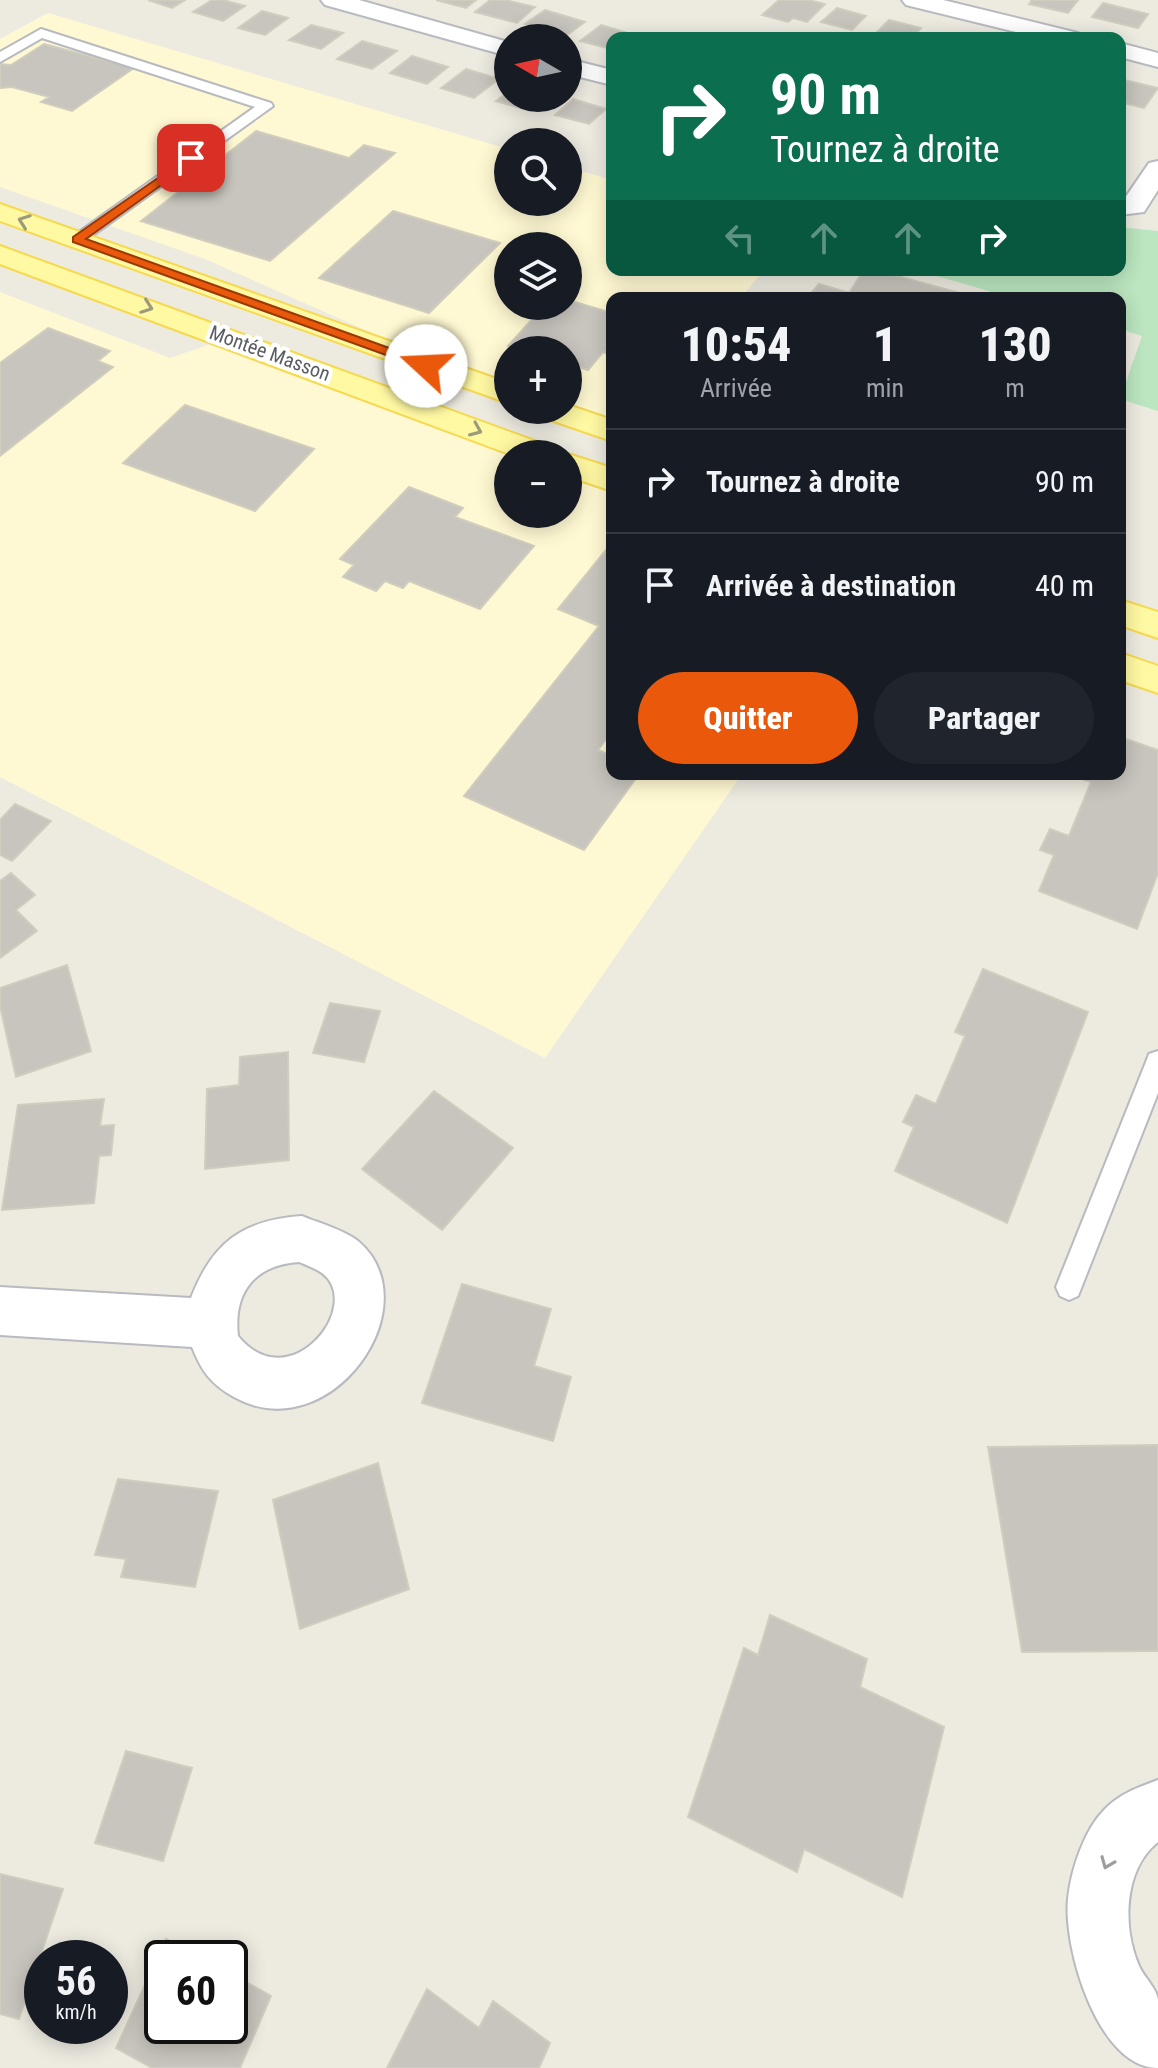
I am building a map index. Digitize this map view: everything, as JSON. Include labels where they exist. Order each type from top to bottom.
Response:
[{"type":"main road","name":"Montée Masson","points":[[0,212],[494,389]]},
{"type":"main road","name":"Montée Masson","points":[[0,254],[502,440]]},
{"type":"main road","points":[[582,420],[606,429]]},
{"type":"main road","points":[[582,469],[606,478]]},
{"type":"main road","points":[[1126,614],[1158,625]]},
{"type":"main road","points":[[1126,668],[1158,680]]},
{"type":"street","points":[[333,0],[494,45]]},
{"type":"street","points":[[914,0],[1045,32]]},
{"type":"street","points":[[1126,52],[1158,60]]},
{"type":"street","points":[[582,70],[606,76]]},
{"type":"street","points":[[1126,207],[1134,206],[1158,169]]},
{"type":"street","points":[[0,1311],[211,1324]]},
{"type":"street","points":[[1158,1810],[1147,1812],[1120,1835],[1102,1869],[1096,1909],[1102,1952],[1119,1994],[1146,2032],[1158,2042]]},
{"type":"lane","points":[[2,55],[41,33],[266,106],[77,240]]},
{"type":"lane","points":[[1069,1287],[1158,1062]]},
{"type":"shaded area","points":[[48,13],[494,145],[494,216],[582,216],[582,171],[606,178],[606,276],[759,276],[746,292],[606,292],[606,435],[582,419],[582,336],[494,336],[494,387],[205,259],[0,187],[0,39]]},
{"type":"shaded area","points":[[0,292],[170,358],[228,338],[506,440],[494,440],[494,528],[582,528],[582,468],[606,477],[606,780],[738,780],[545,1058],[0,777]]},
{"type":"green space","points":[[1126,228],[1158,231],[1158,411],[1126,401],[1126,382],[1142,336],[1126,331],[1126,292],[992,292],[937,276],[1126,276]]},
{"type":"building","points":[[148,0],[185,0],[172,8]]},
{"type":"building","points":[[212,0],[245,6],[223,21],[193,12]]},
{"type":"building","points":[[436,0],[476,0],[466,8]]},
{"type":"building","points":[[490,0],[535,7],[517,23],[475,12]]},
{"type":"building","points":[[779,0],[808,0],[825,4],[807,22],[793,18],[788,22],[762,15]]},
{"type":"building","points":[[1032,0],[1078,0],[1068,13],[1029,4]]},
{"type":"building","points":[[1103,3],[1148,14],[1138,28],[1092,17]]},
{"type":"building","points":[[837,8],[866,16],[852,30],[821,22]]},
{"type":"building","points":[[545,10],[585,22],[582,24],[525,24]]},
{"type":"building","points":[[262,11],[288,18],[265,35],[238,28]]},
{"type":"building","points":[[889,20],[921,28],[917,32],[877,32]]},
{"type":"building","points":[[311,25],[343,33],[321,49],[289,40]]},
{"type":"building","points":[[601,25],[624,32],[606,32],[606,48],[582,39]]},
{"type":"building","points":[[362,41],[397,51],[372,69],[337,59]]},
{"type":"building","points":[[44,44],[134,68],[72,111],[41,102],[49,97],[12,87],[0,88],[0,64],[11,65]]},
{"type":"building","points":[[412,56],[448,67],[427,84],[390,73]]},
{"type":"building","points":[[466,69],[494,77],[494,83],[474,98],[441,88]]},
{"type":"building","points":[[1126,80],[1158,88],[1144,108],[1126,104]]},
{"type":"building","points":[[582,102],[606,109],[589,124],[555,115],[558,112],[582,112]]},
{"type":"building","points":[[256,131],[349,158],[364,145],[395,153],[270,261],[141,221]]},
{"type":"building","points":[[393,211],[494,241],[494,249],[429,313],[319,278]]},
{"type":"building","points":[[860,276],[897,276],[956,292],[850,292]]},
{"type":"building","points":[[819,284],[846,292],[812,292]]},
{"type":"building","points":[[582,304],[606,311],[606,353],[603,352],[588,370],[582,368],[582,336],[517,336],[531,320],[582,320]]},
{"type":"building","points":[[48,328],[110,351],[98,361],[113,367],[0,456],[0,363]]},
{"type":"building","points":[[185,405],[314,449],[255,511],[123,463]]},
{"type":"building","points":[[409,487],[463,508],[455,517],[534,546],[480,609],[409,581],[403,588],[385,581],[376,591],[343,577],[354,565],[340,559]]},
{"type":"building","points":[[606,550],[606,739],[598,750],[606,753],[606,780],[635,780],[584,850],[464,796],[599,626],[558,609]]},
{"type":"building","points":[[1126,739],[1158,750],[1158,873],[1137,929],[1039,891],[1054,855],[1040,850],[1050,829],[1069,836],[1091,782],[1085,780],[1126,780]]},
{"type":"building","points":[[15,804],[51,821],[12,861],[0,855],[0,820]]},
{"type":"building","points":[[11,873],[35,895],[16,910],[37,931],[0,958],[0,881]]},
{"type":"building","points":[[67,965],[91,1051],[16,1077],[0,1006],[0,988]]},
{"type":"building","points":[[983,969],[1088,1012],[1007,1223],[895,1171],[914,1127],[903,1122],[916,1095],[936,1104],[965,1036],[955,1032]]},
{"type":"building","points":[[330,1003],[380,1011],[364,1062],[313,1053]]},
{"type":"building","points":[[288,1052],[289,1160],[205,1169],[207,1089],[239,1085],[240,1057]]},
{"type":"building","points":[[434,1091],[513,1148],[442,1230],[362,1169]]},
{"type":"building","points":[[104,1099],[100,1126],[114,1125],[111,1155],[99,1156],[94,1203],[2,1210],[18,1105]]},
{"type":"building","points":[[462,1284],[551,1309],[534,1366],[571,1377],[553,1441],[422,1403]]},
{"type":"building","points":[[1158,1445],[1158,1651],[1022,1652],[988,1447]]},
{"type":"building","points":[[378,1463],[409,1589],[300,1629],[273,1500]]},
{"type":"building","points":[[118,1479],[218,1491],[195,1587],[121,1577],[126,1559],[95,1555]]},
{"type":"building","points":[[770,1615],[867,1659],[860,1687],[944,1727],[902,1897],[804,1849],[797,1872],[688,1817],[744,1648],[758,1655]]},
{"type":"building","points":[[126,1751],[192,1768],[163,1861],[95,1843]]},
{"type":"building","points":[[0,1874],[63,1889],[46,1940],[24,1940],[24,2004],[19,2019],[0,2014]]},
{"type":"building","points":[[248,1983],[271,1996],[240,2068],[152,2068],[116,2048],[118,2044],[128,2044],[128,2022],[144,1987],[144,2044],[248,2044]]},
{"type":"building","points":[[427,1989],[479,2028],[493,2001],[550,2043],[539,2068],[387,2068]]},
{"type":"route","points":[[191,158],[77,240],[426,366]]}]
